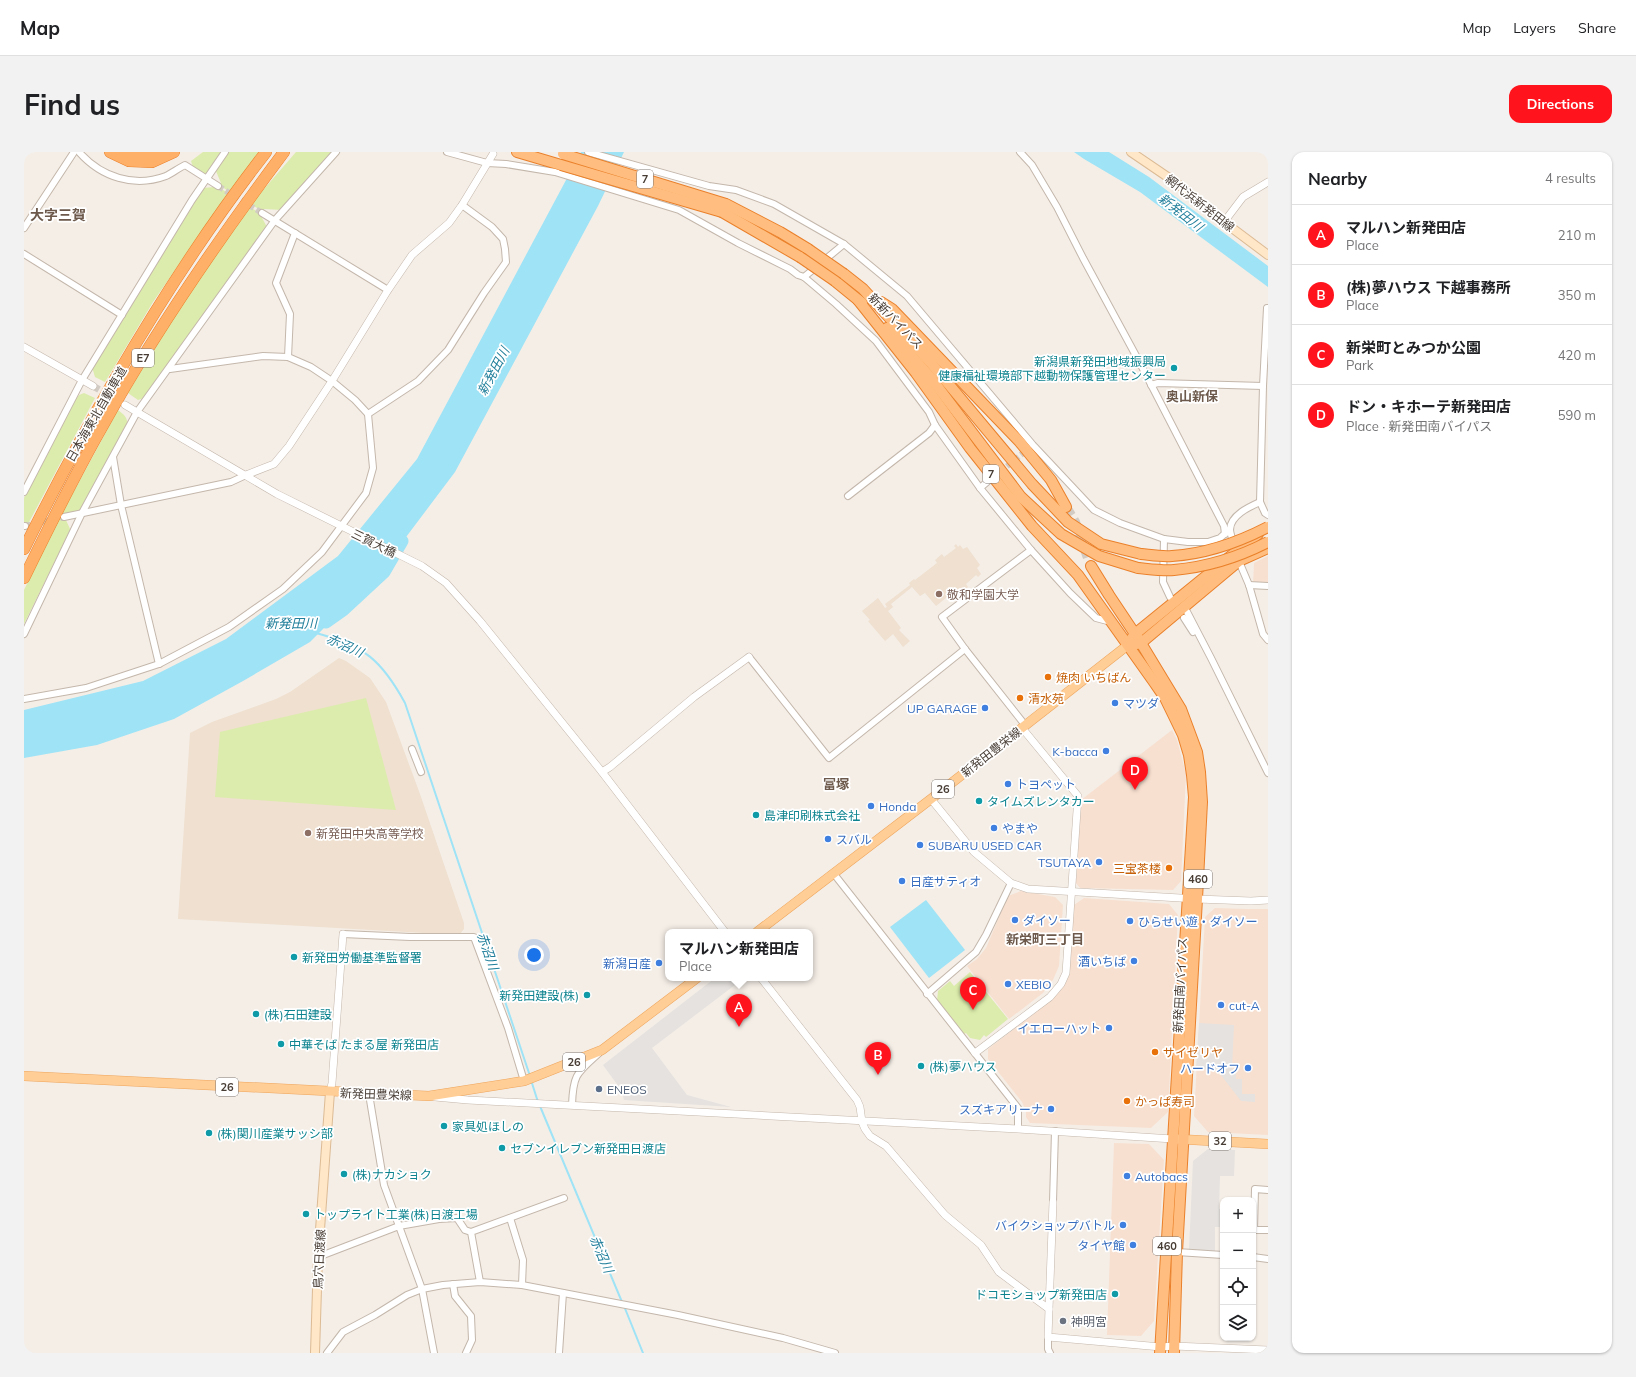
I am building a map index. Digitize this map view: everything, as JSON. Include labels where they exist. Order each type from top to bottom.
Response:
[{"type":"highway","points":[[110,152],[129,161],[152,162],[174,152]]},
{"type":"highway","points":[[127,152],[151,154],[156,152]]},
{"type":"highway","name":"日本海東北自動車道","points":[[24,549],[94,414],[184,267],[266,152]]},
{"type":"highway","name":"日本海東北自動車道","points":[[24,578],[61,502],[102,426],[143,358],[192,279],[236,216],[284,152]]},
{"type":"highway","name":"新新バイパス","points":[[517,152],[558,169],[724,208],[800,257],[858,300],[882,322],[931,378],[1021,497],[1061,534],[1099,556],[1138,568],[1173,570],[1212,564],[1255,549],[1268,542]]},
{"type":"highway","name":"新新バイパス","points":[[559,153],[724,208],[780,232],[844,274],[863,289],[932,363],[1032,484],[1068,522],[1101,544],[1141,554],[1172,556],[1210,550],[1252,536],[1268,526]]},
{"type":"highway","name":"7","points":[[863,289],[892,309],[1019,441],[1051,480],[1066,507]]},
{"type":"highway","name":"7","points":[[858,300],[916,373],[975,454],[1032,526],[1078,575],[1128,645],[1135,634],[1237,556],[1268,548]]},
{"type":"highway","name":"7","points":[[1142,643],[1184,606],[1268,526]]},
{"type":"highway","name":"新発田南バイパス","points":[[1091,566],[1142,643],[1180,708],[1196,752],[1200,772],[1202,802],[1173,1139],[1161,1350]]},
{"type":"highway","points":[[1128,645],[1142,643]]},
{"type":"highway","name":"新発田南バイパス","points":[[1128,645],[1165,698],[1183,735],[1189,755],[1194,797],[1193,898],[1174,1349]]},
{"type":"main road","name":"網代浜新発田線","points":[[1131,152],[1178,184],[1224,222],[1268,255]]},
{"type":"main road","name":"新発田豊栄線","points":[[761,929],[931,799],[1128,645]]},
{"type":"main road","name":"新発田豊栄線","points":[[24,1076],[429,1096],[524,1081],[602,1050],[693,981]]},
{"type":"main road","name":"鳥穴日渡線","points":[[315,1353],[318,1257],[330,1092]]},
{"type":"main road","name":"32","points":[[1173,1139],[1268,1144]]},
{"type":"street","points":[[24,228],[74,152]]},
{"type":"street","points":[[79,152],[89,163],[107,174],[127,181],[148,180],[161,177],[185,165],[218,186]]},
{"type":"street","points":[[24,492],[82,380],[225,152]]},
{"type":"street","points":[[24,634],[82,513],[137,412],[170,369],[275,220],[336,152]]},
{"type":"street","points":[[447,152],[487,163],[558,169],[679,210],[738,243],[804,277],[836,304],[876,342],[929,412],[935,425],[980,488],[1031,550],[1070,593],[1096,618],[1112,622]]},
{"type":"street","points":[[588,152],[701,183],[736,190],[774,204],[844,244],[907,296],[1032,446],[1094,510],[1120,523],[1164,539],[1188,542],[1208,542],[1220,538],[1225,534],[1230,529],[1236,517],[1244,509],[1260,502]]},
{"type":"street","points":[[1020,152],[1032,165],[1057,207],[1083,258],[1142,365],[1224,526],[1225,534]]},
{"type":"street","points":[[64,517],[231,482],[274,464],[289,446],[332,381],[388,290],[412,255],[449,222],[462,205],[493,154]]},
{"type":"street","points":[[1224,222],[1243,197],[1268,182]]},
{"type":"street","points":[[679,210],[701,183]]},
{"type":"street","points":[[368,414],[418,381],[448,350],[484,292],[506,262],[503,240],[492,227],[462,205]]},
{"type":"street","points":[[262,213],[388,290]]},
{"type":"street","points":[[288,357],[290,314],[276,283],[295,233]]},
{"type":"street","points":[[804,277],[844,244]]},
{"type":"street","points":[[24,254],[122,315]]},
{"type":"street","points":[[1267,308],[1262,386],[1260,502],[1265,513],[1268,514]]},
{"type":"street","points":[[24,347],[93,386]]},
{"type":"street","points":[[24,699],[86,688],[159,664],[229,627],[282,589],[322,552],[344,528],[366,493],[373,468],[368,414],[355,400],[332,381],[311,367],[288,357],[263,356],[170,369]]},
{"type":"street","points":[[1151,385],[1158,382],[1262,386]]},
{"type":"street","name":"三賀大橋","points":[[125,405],[309,510],[428,570],[446,583],[461,598],[602,772],[723,929]]},
{"type":"street","points":[[848,496],[929,433],[935,425]]},
{"type":"street","points":[[113,457],[121,505],[159,664]]},
{"type":"street","points":[[980,488],[987,482]]},
{"type":"street","points":[[1230,529],[1237,556],[1249,585],[1263,634],[1268,640]]},
{"type":"street","points":[[1164,539],[1163,582],[1170,597]]},
{"type":"street","points":[[976,1053],[1050,997],[1061,984],[1066,973],[1078,796],[965,650],[942,617],[1031,550]]},
{"type":"street","points":[[1249,585],[1268,586]]},
{"type":"street","points":[[1184,606],[1268,773]]},
{"type":"street","points":[[1184,618],[1211,658]]},
{"type":"street","points":[[602,772],[694,697],[749,657],[829,758],[965,650]]},
{"type":"street","points":[[412,748],[421,772]]},
{"type":"street","points":[[931,799],[974,852],[999,875],[1011,883],[1028,889],[1251,901],[1268,900]]},
{"type":"street","points":[[834,874],[1018,1108],[1018,1129]]},
{"type":"street","points":[[927,994],[976,952],[986,935],[1011,883]]},
{"type":"street","points":[[330,1092],[332,1083],[343,934],[474,938],[508,1028],[524,1081]]},
{"type":"street","points":[[763,981],[857,1100],[860,1107],[862,1122],[870,1136],[886,1146],[945,1215],[981,1245],[999,1272],[1049,1309]]},
{"type":"street","points":[[572,1105],[572,1086],[577,1075],[602,1050]]},
{"type":"street","points":[[369,1094],[384,1185],[422,1289],[434,1353]]},
{"type":"street","points":[[429,1096],[468,1100],[1055,1131],[1173,1139]]},
{"type":"street","points":[[1050,1353],[1048,1349],[1048,1337],[1055,1131]]},
{"type":"street","points":[[1268,1190],[1255,1189],[1254,1230],[1268,1230]]},
{"type":"street","points":[[318,1257],[399,1226],[432,1220],[457,1218],[465,1230],[471,1232],[564,1198]]},
{"type":"street","points":[[510,1218],[522,1260],[522,1285]]},
{"type":"street","points":[[471,1232],[480,1282]]},
{"type":"street","points":[[1177,1252],[1220,1255]]},
{"type":"street","points":[[1256,1258],[1268,1258]]},
{"type":"street","points":[[326,1353],[343,1332],[375,1315],[406,1295],[422,1289],[453,1284],[480,1282],[522,1285],[563,1294],[604,1300],[783,1338],[835,1353]]},
{"type":"street","points":[[453,1284],[455,1296],[471,1316],[472,1340],[466,1353]]},
{"type":"street","points":[[559,1353],[563,1294]]},
{"type":"street","points":[[1048,1337],[1161,1350],[1268,1350]]},
{"type":"shaded area","name":"敬和学園大学","points":[[956,544],[958,547],[960,545],[963,549],[967,547],[980,565],[977,568],[981,574],[978,577],[976,575],[966,584],[968,587],[960,593],[957,589],[936,606],[925,593],[920,596],[912,587],[891,604],[893,607],[888,611],[901,628],[899,630],[910,641],[903,647],[893,634],[885,641],[868,621],[870,620],[862,611],[878,598],[885,608],[887,607],[885,604],[910,585],[909,583],[914,579],[915,580],[937,563],[935,560],[942,554],[944,557],[956,548],[954,546]]},
{"type":"shaded area","points":[[1268,556],[1268,585],[1253,585],[1254,563]]},
{"type":"shaded area","name":"新発田中央高等学校","points":[[339,658],[346,661],[370,678],[386,702],[420,794],[464,923],[464,929],[459,935],[178,919],[190,733],[212,722],[276,699],[290,692]]},
{"type":"shaded area","points":[[1172,730],[1177,740],[1186,774],[1181,881],[1173,890],[1080,888],[1076,883],[1081,800]]},
{"type":"shaded area","points":[[1021,891],[1055,897],[1063,905],[1059,966],[1053,980],[1043,993],[1009,1019],[967,966],[977,959],[986,948],[1008,896]]},
{"type":"shaded area","points":[[1084,898],[1169,904],[1178,915],[1168,1112],[1151,1128],[1030,1123],[1026,1117],[1026,1111],[1022,1102],[988,1059],[988,1049],[1053,999],[1063,985],[1074,905]]},
{"type":"shaded area","points":[[1215,908],[1268,909],[1268,1135],[1208,1132],[1194,1116],[1205,917]]},
{"type":"shaded area","points":[[711,981],[740,981],[652,1048],[687,1095],[731,1107],[624,1100],[622,1091],[603,1065]]},
{"type":"shaded area","points":[[1199,1023],[1234,1025],[1232,1069],[1236,1070],[1236,1079],[1242,1079],[1242,1094],[1255,1094],[1255,1102],[1241,1101],[1217,1070],[1196,1069]]},
{"type":"shaded area","points":[[1114,1143],[1149,1144],[1164,1160],[1154,1321],[1141,1336],[1107,1335]]},
{"type":"shaded area","points":[[1208,1149],[1235,1150],[1234,1176],[1220,1176],[1220,1227],[1215,1227],[1215,1251],[1189,1250],[1193,1161]]},
{"type":"green space","points":[[203,152],[221,152],[208,173],[205,174],[193,167],[191,161]]},
{"type":"green space","points":[[226,152],[259,152],[230,192],[219,185],[221,183],[215,169]]},
{"type":"green space","points":[[296,152],[333,152],[282,210],[264,209],[263,212],[251,204]]},
{"type":"green space","points":[[214,187],[217,189],[218,187],[228,193],[153,302],[105,382],[95,377],[92,367],[203,188]]},
{"type":"green space","points":[[250,207],[261,214],[267,227],[144,398],[138,400],[128,393],[186,297]]},
{"type":"green space","points":[[84,393],[95,398],[28,524],[24,525],[24,498],[73,403],[79,395]]},
{"type":"green space","points":[[118,410],[126,418],[127,425],[79,512],[67,513],[66,516],[60,517]]},
{"type":"green space","points":[[65,518],[71,531],[70,535],[55,561],[24,624],[24,590],[56,524],[59,519]]},
{"type":"green space","points":[[366,698],[396,810],[215,797],[220,732]]},
{"type":"green space","points":[[970,972],[1008,1019],[986,1037],[984,1035],[980,1040],[970,1038],[966,1033],[964,1034],[937,1001],[938,991],[950,981],[954,986]]},
{"type":"water","name":"新発田川","points":[[581,152],[624,152],[598,206],[455,472],[379,573],[310,642],[174,719],[97,745],[24,758],[24,710],[143,681],[226,639],[338,556],[417,459]]},
{"type":"water","points":[[1074,152],[1109,152],[1149,177],[1268,266],[1268,287],[1140,192]]},
{"type":"water","points":[[926,900],[965,950],[929,978],[890,927]]},
{"type":"waterway","name":"新発田川","points":[[326,622],[343,610],[384,572],[402,541]]},
{"type":"waterway","name":"赤沼川","points":[[316,633],[347,643],[370,656],[388,675],[405,703],[530,1076]]},
{"type":"waterway","name":"赤沼川","points":[[531,1080],[537,1099],[622,1302]]},
{"type":"waterway","name":"赤沼川","points":[[624,1306],[643,1353]]},
{"type":"tunnel","points":[[218,186],[262,213]]},
{"type":"tunnel","points":[[93,386],[120,402]]},
{"type":"tunnel","points":[[1000,472],[1028,449]]},
{"type":"tunnel","points":[[1066,507],[1075,522],[1091,566]]},
{"type":"tunnel","points":[[25,526],[64,517]]},
{"type":"place","name":"新潟県新発田地域振興局 健康福祉環境部下越動物保護管理センター","points":[[1174,368]]},
{"type":"place","name":"敬和学園大学","points":[[939,594]]},
{"type":"place","name":"焼肉 いちばん","points":[[1048,677]]},
{"type":"place","name":"清水苑","points":[[1020,698]]},
{"type":"place","name":"マツダ","points":[[1115,703]]},
{"type":"place","name":"UP GARAGE","points":[[985,708]]},
{"type":"place","name":"K-bacca","points":[[1106,751]]},
{"type":"place","name":"トヨペット","points":[[1008,784]]},
{"type":"place","name":"ドン・キホーテ新発田店","points":[[1135,790]]},
{"type":"place","name":"タイムズレンタカー","points":[[979,801]]},
{"type":"place","name":"Honda","points":[[871,806]]},
{"type":"place","name":"島津印刷株式会社","points":[[756,815]]},
{"type":"place","name":"やまや","points":[[994,828]]},
{"type":"place","name":"新発田中央高等学校","points":[[308,833]]},
{"type":"place","name":"スバル","points":[[828,839]]},
{"type":"place","name":"SUBARU USED CAR","points":[[920,845]]},
{"type":"place","name":"TSUTAYA","points":[[1099,862]]},
{"type":"place","name":"三宝茶楼","points":[[1169,868]]},
{"type":"place","name":"日産サティオ","points":[[902,881]]},
{"type":"place","name":"ダイソー","points":[[1015,920]]},
{"type":"place","name":"ひらせい遊・ダイソー","points":[[1130,921]]},
{"type":"place","name":"新発田労働基準監督署","points":[[294,957]]},
{"type":"place","name":"酒いちば","points":[[1134,961]]},
{"type":"place","name":"新潟日産","points":[[659,963]]},
{"type":"place","name":"XEBIO","points":[[1008,984]]},
{"type":"place","name":"新発田建設(株)","points":[[587,995]]},
{"type":"place","name":"cut-A","points":[[1221,1005]]},
{"type":"place","name":"新栄町とみつか公園","points":[[973,1010]]},
{"type":"place","name":"(株)石田建設","points":[[256,1014]]},
{"type":"place","name":"マルハン新発田店","points":[[739,1027]]},
{"type":"place","name":"イエローハット","points":[[1109,1028]]},
{"type":"place","name":"中華そば たまる屋 新発田店","points":[[281,1044]]},
{"type":"place","name":"サイゼリヤ","points":[[1155,1052]]},
{"type":"place","name":"(株)夢ハウス","points":[[921,1066]]},
{"type":"place","name":"ハードオフ","points":[[1248,1068]]},
{"type":"place","name":"(株)夢ハウス 下越事務所","points":[[878,1075]]},
{"type":"place","name":"ENEOS","points":[[599,1089]]},
{"type":"place","name":"かっぱ寿司","points":[[1127,1101]]},
{"type":"place","name":"スズキアリーナ","points":[[1051,1109]]},
{"type":"place","name":"家具処ほしの","points":[[444,1126]]},
{"type":"place","name":"(株)関川産業サッシ部","points":[[209,1133]]},
{"type":"place","name":"セブンイレブン新発田日渡店","points":[[502,1148]]},
{"type":"place","name":"(株)ナカショク","points":[[344,1174]]},
{"type":"place","name":"Autobacs","points":[[1127,1176]]},
{"type":"place","name":"トップライト工業(株)日渡工場","points":[[306,1214]]},
{"type":"place","name":"バイクショップバトル","points":[[1123,1225]]},
{"type":"place","name":"タイヤ館","points":[[1133,1245]]},
{"type":"place","name":"ドコモショップ新発田店","points":[[1115,1294]]},
{"type":"place","name":"神明宮","points":[[1063,1321]]},
{"type":"district","name":"大字三賀","points":[[58,215]]},
{"type":"district","name":"奥山新保","points":[[1192,396]]},
{"type":"district","name":"富塚","points":[[836,784]]},
{"type":"district","name":"新栄町三丁目","points":[[1045,939]]}]
